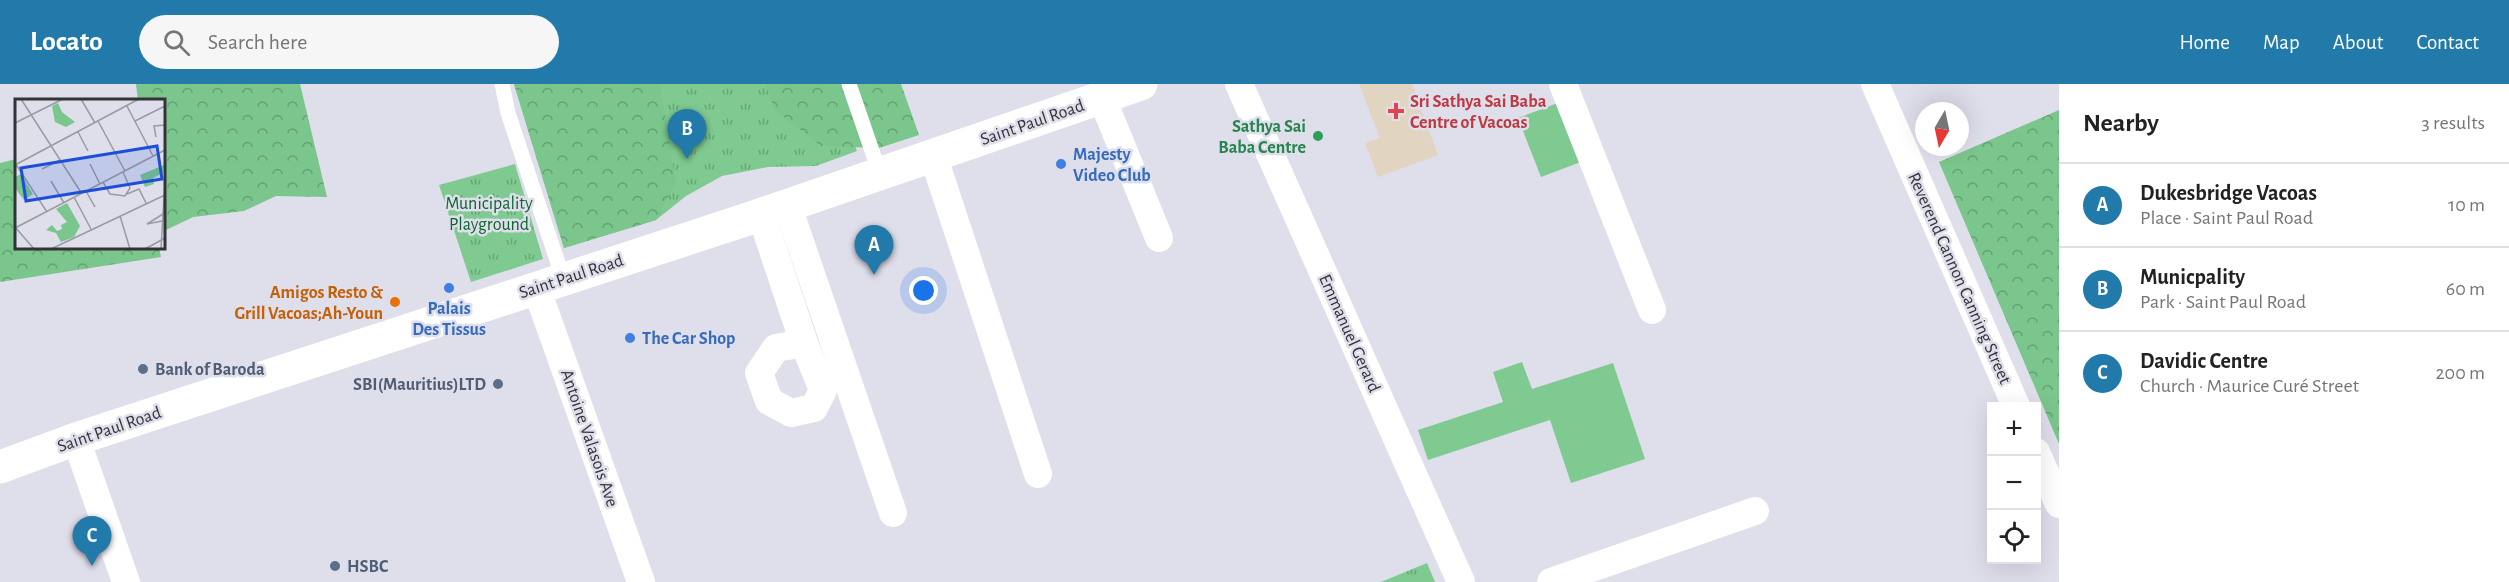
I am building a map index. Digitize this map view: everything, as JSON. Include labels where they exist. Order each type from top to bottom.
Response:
[{"type":"main road","name":"Saint Paul Road","points":[[0,467],[76,439],[546,286],[1141,84]]},
{"type":"street","name":"Emmanuel Gerard","points":[[1239,84],[1461,582]]},
{"type":"street","points":[[1563,84],[1652,310]]},
{"type":"street","name":"Reverend Cannon Canning Street","points":[[1875,84],[2014,402]]},
{"type":"street","points":[[1102,98],[1159,238]]},
{"type":"street","points":[[933,156],[1038,474]]},
{"type":"street","points":[[774,209],[804,344]]},
{"type":"street","points":[[774,209],[893,513]]},
{"type":"street","name":"Antoine Valasois Ave","points":[[546,286],[641,582]]},
{"type":"street","points":[[76,439],[126,582]]},
{"type":"street","points":[[2039,456],[2059,504]]},
{"type":"street","points":[[1551,582],[1755,511]]},
{"type":"lane","points":[[502,84],[546,286]]},
{"type":"lane","points":[[849,84],[880,174]]},
{"type":"shaded area","name":"Sri Sathya Sai Baba Centre of Vacoas","points":[[1359,84],[1412,84],[1438,155],[1378,177],[1365,143],[1380,138]]},
{"type":"green space","points":[[136,84],[300,84],[327,197],[276,196],[244,211],[193,217],[165,231],[165,99],[138,99]]},
{"type":"green space","points":[[514,84],[833,84],[857,151],[816,166],[768,167],[722,176],[686,196],[656,220],[564,248]]},
{"type":"green space","points":[[514,84],[660,84],[676,182],[656,220],[564,248]]},
{"type":"green space","points":[[766,84],[901,84],[919,135],[879,148],[821,146],[774,109]]},
{"type":"green space","points":[[1563,101],[1586,160],[1541,177],[1518,118]]},
{"type":"green space","points":[[2059,110],[2059,444],[1939,162],[1953,156],[1969,156],[1969,149]]},
{"type":"green space","points":[[15,159],[15,249],[159,249],[161,257],[0,282],[0,163]]},
{"type":"green space","name":"Municipality Playground","points":[[515,164],[543,259],[471,282],[439,185]]},
{"type":"green space","points":[[1522,362],[1532,389],[1613,363],[1645,459],[1571,483],[1550,420],[1428,460],[1418,430],[1503,402],[1493,372]]},
{"type":"green space","points":[[1427,563],[1435,582],[1381,582]]},
{"type":"place","name":"Sri Sathya Sai Baba Centre of Vacoas","points":[[1396,111]]},
{"type":"place","name":"Sathya Sai Baba Centre","points":[[1318,136]]},
{"type":"place","name":"Municpality","points":[[687,159]]},
{"type":"place","name":"Majesty Video Club","points":[[1061,164]]},
{"type":"place","name":"Dukesbridge Vacoas","points":[[874,275]]},
{"type":"place","name":"Palais Des Tissus","points":[[449,288]]},
{"type":"place","name":"Amigos Resto & Grill Vacoas;Ah-Youn","points":[[395,302]]},
{"type":"place","name":"The Car Shop","points":[[630,338]]},
{"type":"place","name":"Bank of Baroda","points":[[143,369]]},
{"type":"place","name":"SBI(Mauritius)LTD","points":[[498,384]]},
{"type":"place","name":"Davidic Centre","points":[[92,566]]},
{"type":"place","name":"HSBC","points":[[335,566]]}]
